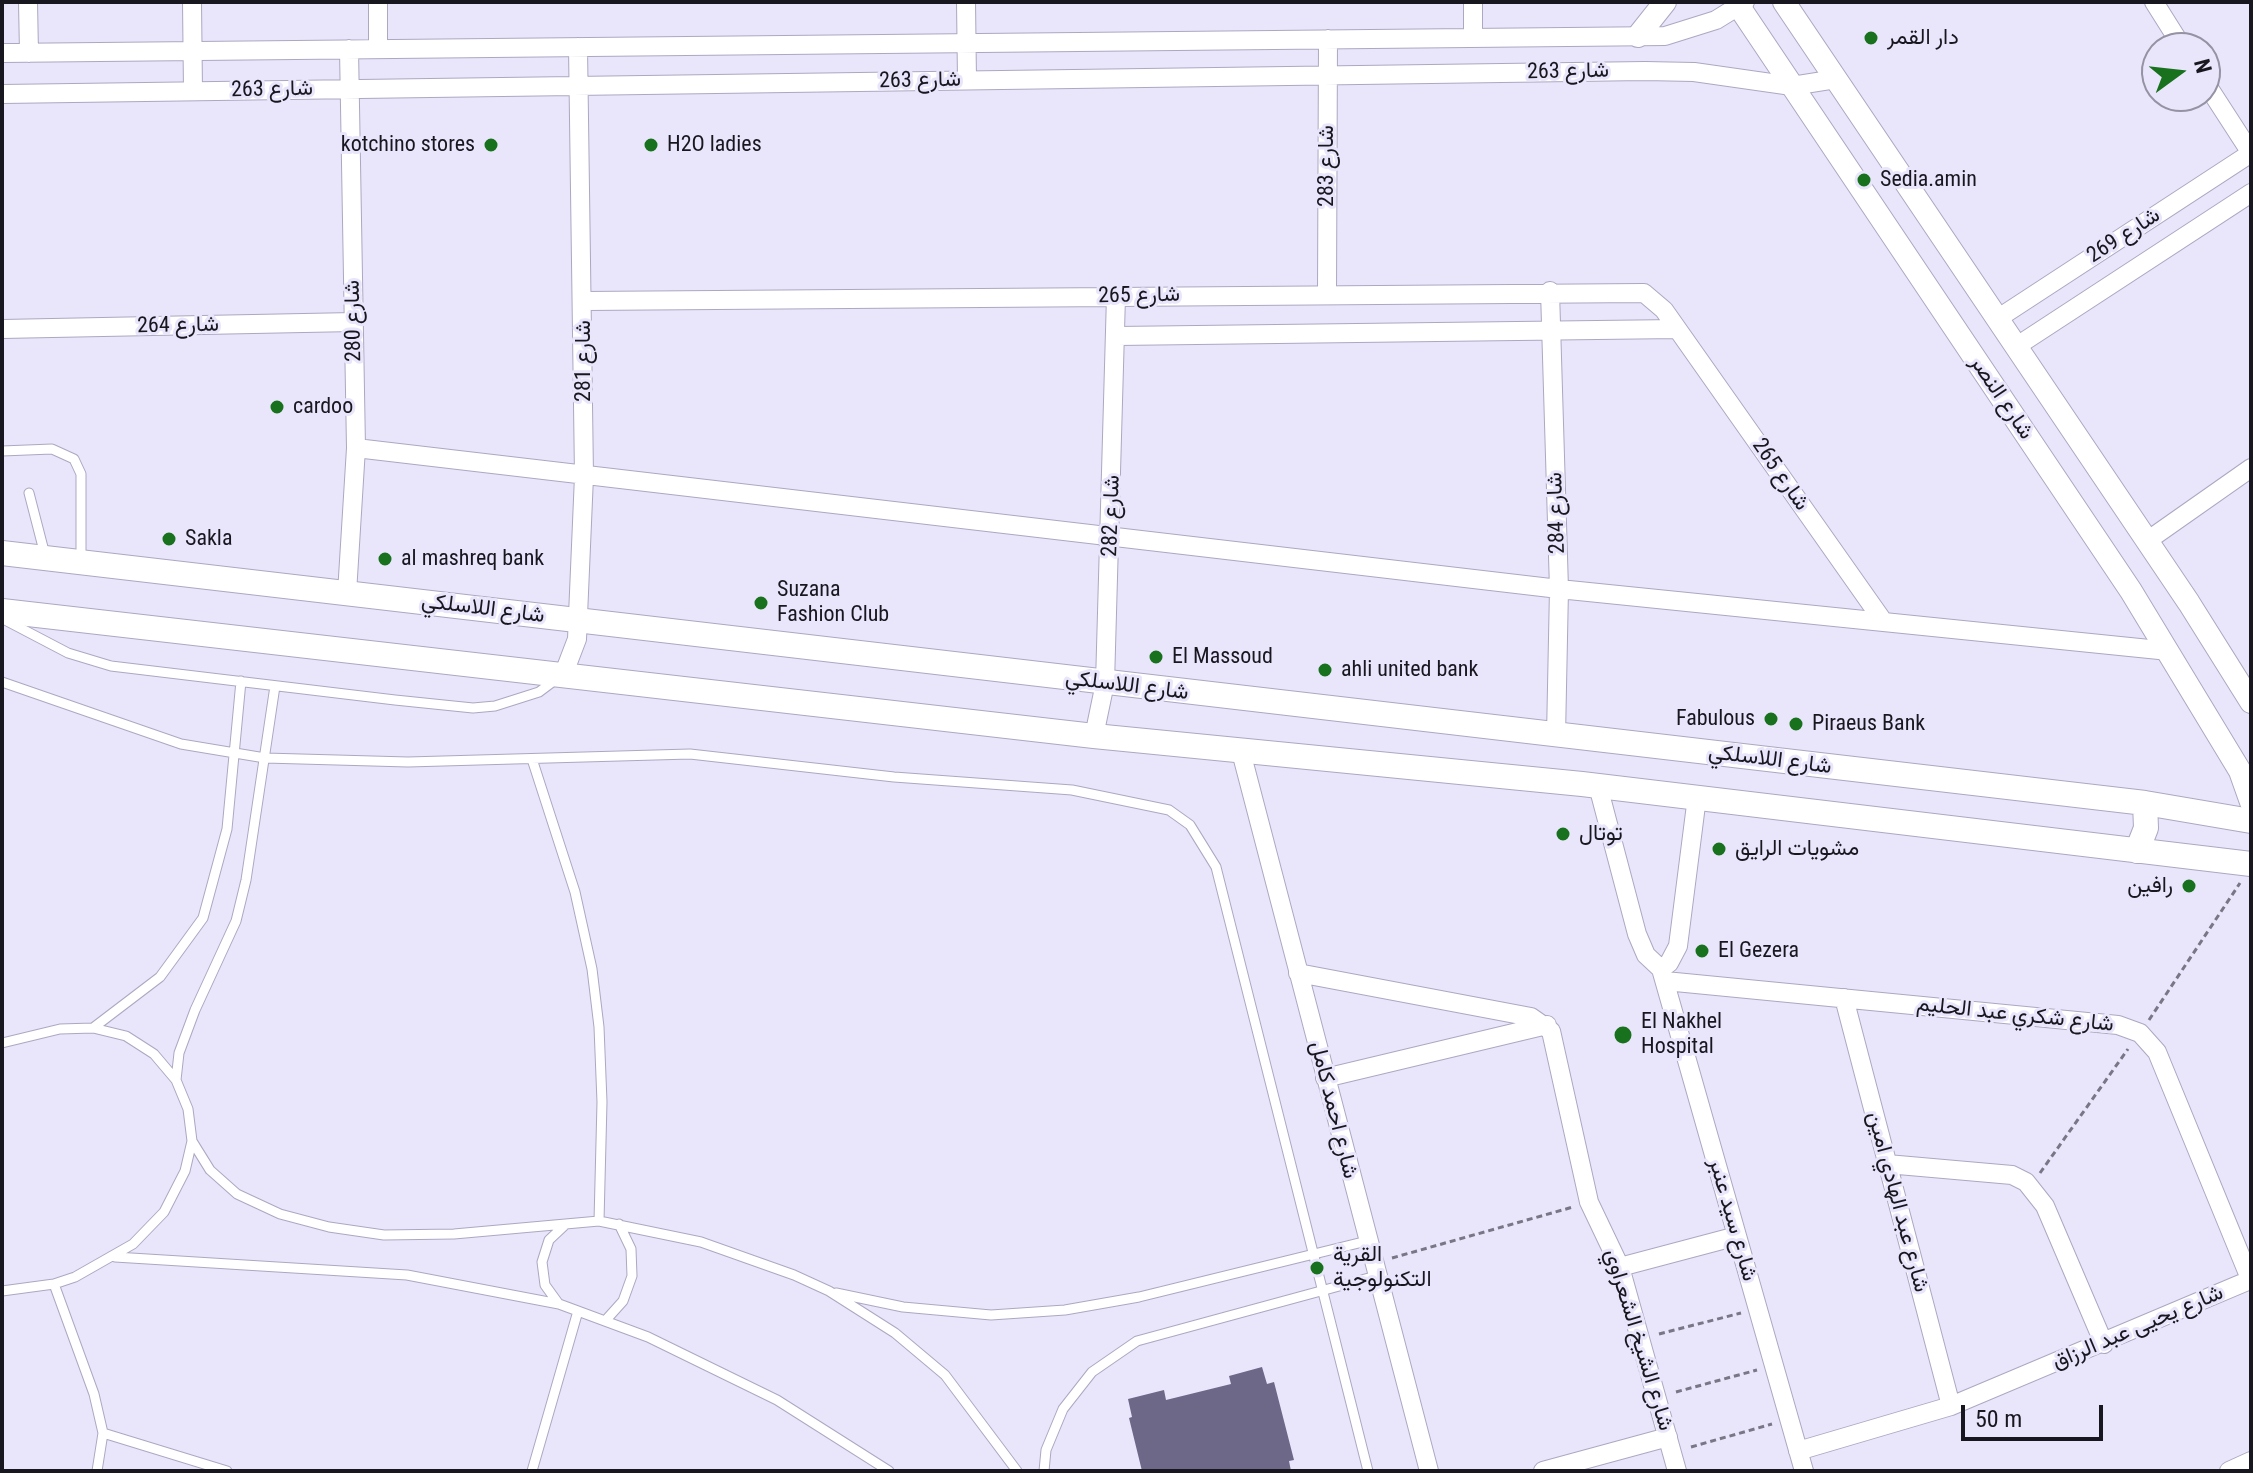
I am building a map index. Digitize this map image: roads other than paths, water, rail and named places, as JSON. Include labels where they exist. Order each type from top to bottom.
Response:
[{"type":"main road","name":"شارع اللاسلكي","points":[[2,553],[2145,803],[2251,821]]},
{"type":"main road","name":"شارع اللاسلكي","points":[[2,611],[1094,736],[1240,748],[1697,797],[2251,864]]},
{"type":"main road","points":[[2137,851],[2146,828],[2145,803]]},
{"type":"street","points":[[28,2],[29,53]]},
{"type":"street","points":[[192,2],[193,91]]},
{"type":"street","points":[[378,2],[378,49]]},
{"type":"street","points":[[966,2],[967,80]]},
{"type":"street","points":[[1473,2],[1473,37]]},
{"type":"street","points":[[1638,36],[1665,2]]},
{"type":"street","name":"شارع النصر","points":[[1784,2],[2017,346],[2251,702]]},
{"type":"street","points":[[2154,2],[2173,32]]},
{"type":"street","name":"شارع 263","points":[[2,53],[1638,36],[1691,30],[1740,3]]},
{"type":"street","name":"شارع النصر","points":[[1740,3],[1792,86],[2169,651],[2245,773],[2251,802]]},
{"type":"street","name":"شارع 283","points":[[1327,294],[1328,39]]},
{"type":"street","name":"شارع 281","points":[[564,673],[577,639],[579,620],[584,476],[584,301],[578,47]]},
{"type":"street","name":"شارع 280","points":[[347,593],[356,448],[349,49]]},
{"type":"street","name":"شارع 263","points":[[2,94],[1682,71],[1792,86],[1836,79]]},
{"type":"street","points":[[2221,107],[2251,153]]},
{"type":"street","name":"شارع 269","points":[[1997,319],[2251,153]]},
{"type":"street","name":"شارع 269","points":[[2017,346],[2251,193]]},
{"type":"street","name":"شارع 265","points":[[584,301],[1550,291],[1644,293],[1656,299],[1883,621]]},
{"type":"street","name":"شارع 284","points":[[1550,291],[1559,589],[1556,736]]},
{"type":"street","name":"شارع 282","points":[[1094,736],[1105,683],[1116,296]]},
{"type":"street","name":"شارع 264","points":[[2,329],[354,322]]},
{"type":"street","name":"شارع 265","points":[[1117,336],[1677,329]]},
{"type":"street","points":[[356,448],[1559,589],[2169,651]]},
{"type":"street","points":[[2147,541],[2251,468]]},
{"type":"street","name":"شارع احمد كامل","points":[[1240,748],[1429,1471]]},
{"type":"street","name":"شارع سيد عنبر","points":[[1598,786],[1637,934],[1646,955],[1663,975],[1804,1471]]},
{"type":"street","points":[[1663,975],[1678,946],[1697,797]]},
{"type":"street","points":[[1298,973],[1531,1017],[1547,1025]]},
{"type":"street","name":"شارع شكري عبد الحليم","points":[[1663,975],[1844,998],[2118,1025],[2140,1033],[2157,1052],[2251,1281]]},
{"type":"street","name":"شارع عبد الهادي امين","points":[[1844,998],[1951,1406]]},
{"type":"street","points":[[1325,1078],[1547,1025]]},
{"type":"street","name":"شارع الشيخ الشعراوي","points":[[1547,1025],[1555,1037],[1589,1202],[1620,1267],[1672,1454]]},
{"type":"street","points":[[1887,1164],[2012,1175],[2026,1182],[2045,1206],[2104,1344]]},
{"type":"street","points":[[1620,1267],[1737,1236]]},
{"type":"street","name":"شارع يحيى عبد الرزاق","points":[[1798,1451],[1951,1406],[2251,1281]]},
{"type":"street","points":[[1543,1471],[1672,1454]]},
{"type":"street","points":[[2229,1471],[2251,1461]]},
{"type":"lane","points":[[2,451],[52,449],[74,459],[81,474],[81,562]]},
{"type":"lane","points":[[29,493],[46,558]]},
{"type":"lane","points":[[2,618],[68,653],[111,666],[473,708],[539,692],[564,673]]},
{"type":"lane","points":[[93,1028],[160,977],[203,918],[227,829],[241,681]]},
{"type":"lane","points":[[2,682],[181,744],[265,758],[408,762],[690,754],[894,777],[1072,790],[1169,810],[1190,825],[1216,867],[1368,1471]]},
{"type":"lane","points":[[176,1080],[179,1053],[195,1010],[236,921],[246,880],[275,686]]},
{"type":"lane","points":[[532,759],[575,892],[592,969],[600,1057],[599,1221]]},
{"type":"lane","points":[[2,1043],[50,1031],[93,1028],[110,1030],[141,1044],[176,1080],[188,1109],[192,1141],[185,1171],[164,1212],[115,1257],[54,1284],[2,1291]]},
{"type":"lane","points":[[192,1141],[210,1170],[237,1194],[280,1214],[329,1227],[398,1235],[454,1234],[599,1221],[701,1242],[829,1291],[903,1307],[991,1315],[1065,1310],[1139,1297],[1367,1241]]},
{"type":"lane","points":[[559,1304],[545,1285],[542,1262],[549,1240],[566,1224]]},
{"type":"lane","points":[[605,1321],[623,1301],[632,1276],[631,1249],[619,1224]]},
{"type":"lane","points":[[115,1257],[407,1275],[559,1304],[648,1337],[777,1400],[885,1470]]},
{"type":"lane","points":[[1044,1471],[1046,1450],[1063,1409],[1092,1372],[1137,1341],[1323,1289],[1374,1269]]},
{"type":"lane","points":[[54,1284],[94,1394],[103,1433],[97,1471]]},
{"type":"lane","points":[[829,1291],[895,1333],[945,1375],[1017,1471]]},
{"type":"lane","points":[[532,1471],[578,1311]]},
{"type":"lane","points":[[103,1433],[227,1471]]},
{"type":"place","name":"دار القمر","points":[[1871,38]]},
{"type":"place","name":"kotchino stores","points":[[491,145]]},
{"type":"place","name":"H2O ladies","points":[[651,145]]},
{"type":"place","name":"Sedia.amin","points":[[1864,180]]},
{"type":"place","name":"cardoo","points":[[277,407]]},
{"type":"place","name":"Sakla","points":[[169,539]]},
{"type":"place","name":"al mashreq bank","points":[[385,559]]},
{"type":"place","name":"Suzana Fashion Club","points":[[761,603]]},
{"type":"place","name":"El Massoud","points":[[1156,657]]},
{"type":"place","name":"ahli united bank","points":[[1325,670]]},
{"type":"place","name":"Fabulous","points":[[1771,719]]},
{"type":"place","name":"Piraeus Bank","points":[[1796,724]]},
{"type":"place","name":"توتال","points":[[1563,834]]},
{"type":"place","name":"مشويات الرايق","points":[[1719,849]]},
{"type":"place","name":"رافين","points":[[2189,886]]},
{"type":"place","name":"El Gezera","points":[[1702,951]]},
{"type":"place","name":"El Nakhel Hospital","points":[[1623,1035]]},
{"type":"place","name":"القرية التكنولوجية","points":[[1317,1268]]}]
